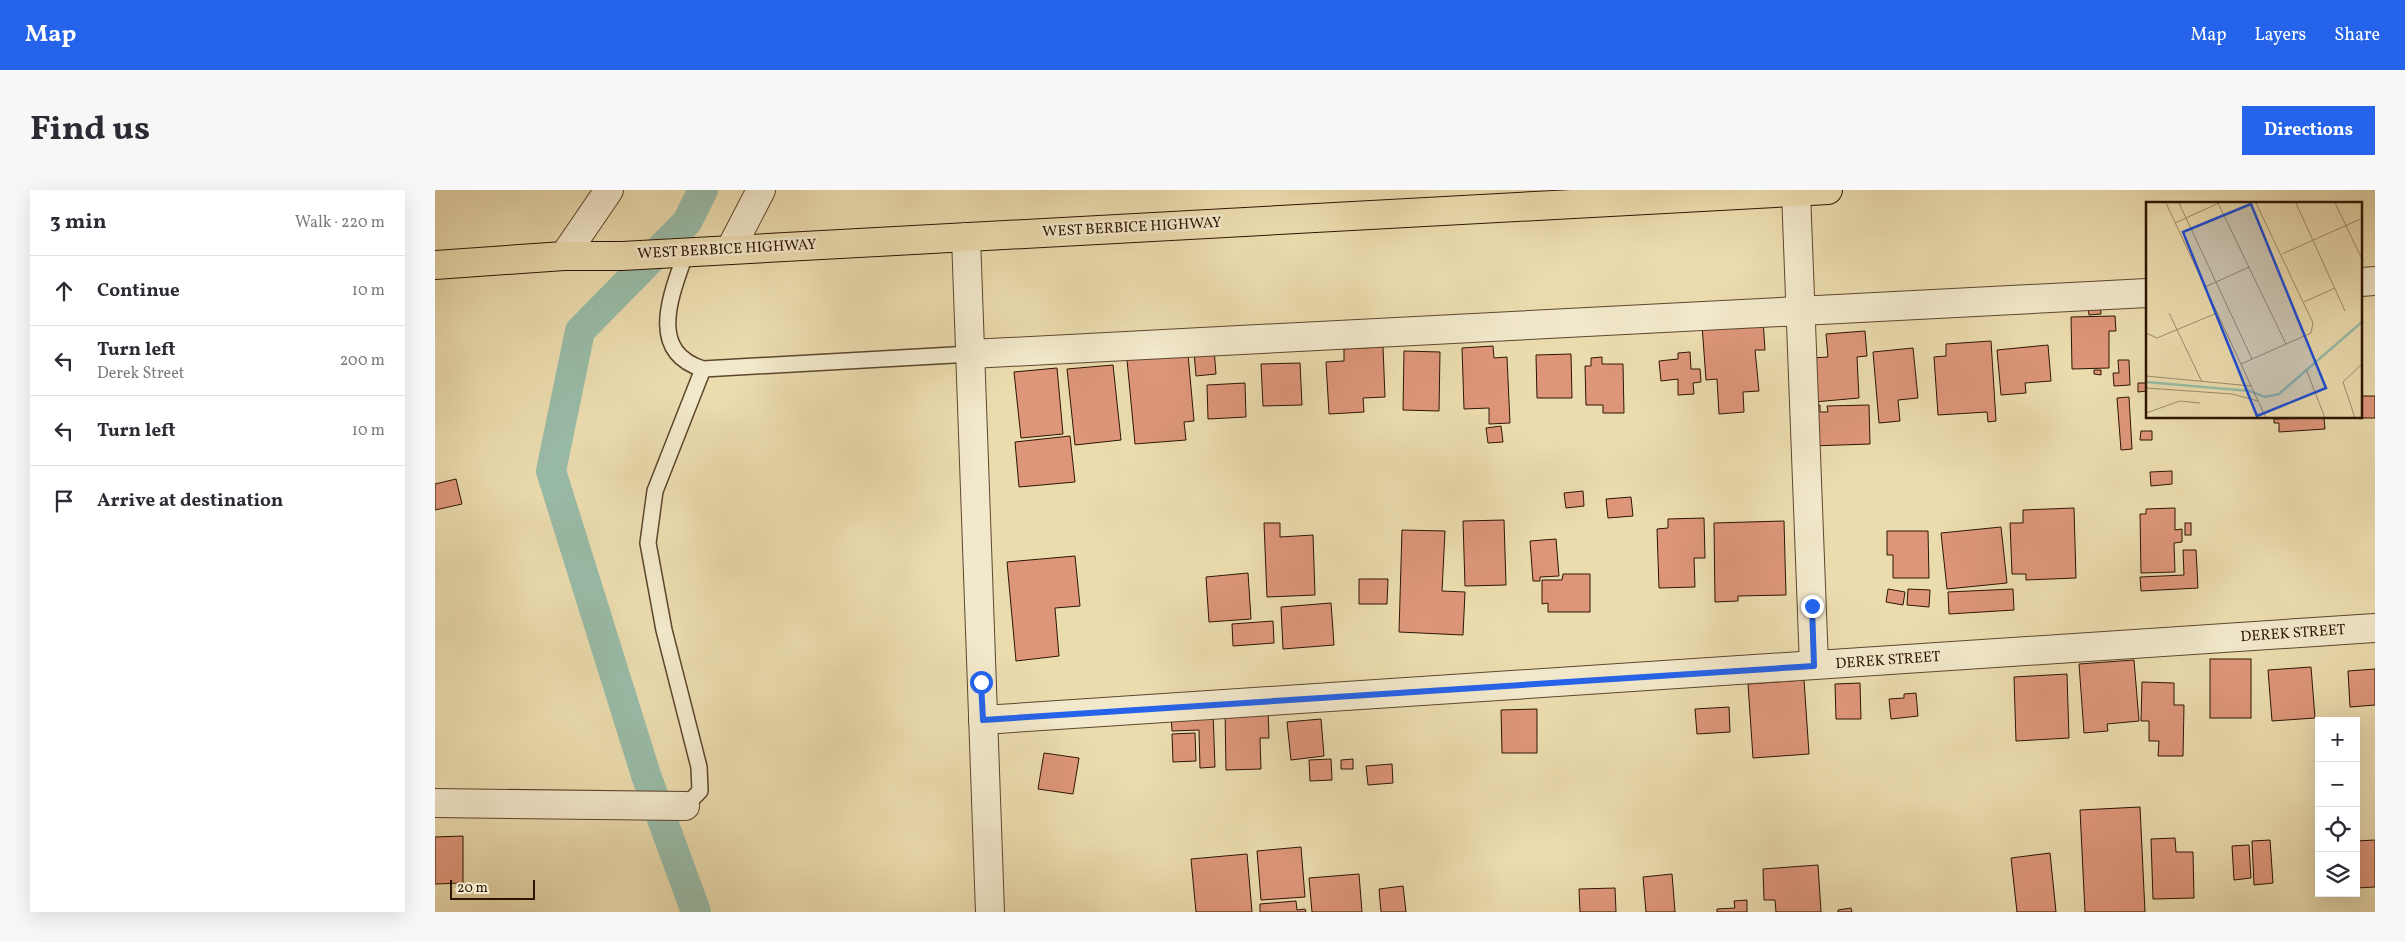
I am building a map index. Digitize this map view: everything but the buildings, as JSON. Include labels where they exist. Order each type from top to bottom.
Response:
[{"type":"main road","name":"WEST BERBICE HIGHWAY","points":[[435,265],[564,256],[623,256],[966,238],[1518,199],[1828,190]]},
{"type":"street","points":[[564,256],[609,190]]},
{"type":"street","points":[[730,250],[761,190]]},
{"type":"street","points":[[1796,192],[1814,666]]},
{"type":"street","points":[[966,238],[990,912]]},
{"type":"street","points":[[971,354],[2146,293]]},
{"type":"street","name":"DEREK STREET","points":[[983,720],[2375,628]]},
{"type":"street","points":[[435,803],[594,803],[685,806]]},
{"type":"lane","points":[[679,252],[668,306],[667,328],[678,356],[688,364],[703,369],[971,354]]},
{"type":"lane","points":[[685,806],[700,792],[699,767],[664,630],[648,543],[655,491],[703,369]]},
{"type":"waterway","points":[[696,912],[646,775],[551,471],[580,331],[687,222],[703,190]]},
{"type":"route","points":[[981,682],[983,720],[1814,666],[1812,606]]}]
